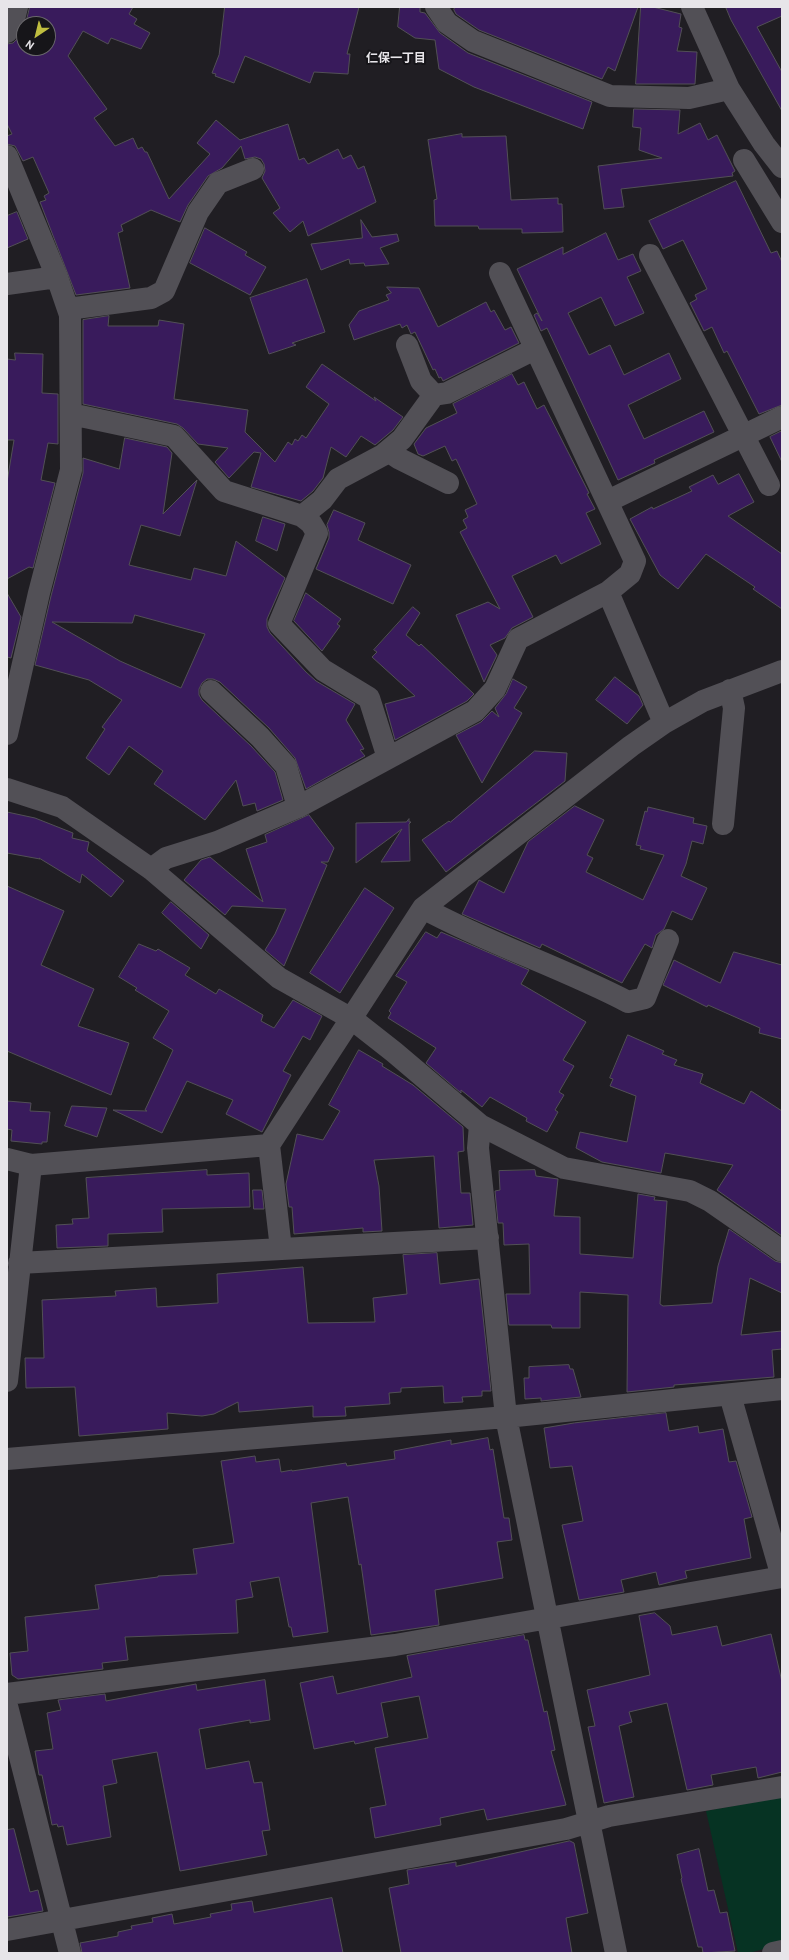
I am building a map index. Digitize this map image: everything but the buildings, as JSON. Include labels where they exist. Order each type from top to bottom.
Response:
[{"type":"street","points":[[7,32],[13,23],[17,7]]},
{"type":"street","points":[[436,7],[447,23],[473,41],[610,96],[690,98],[728,89]]},
{"type":"street","points":[[692,7],[728,89],[764,144],[782,167]]},
{"type":"street","points":[[7,156],[57,277],[70,315],[71,414],[71,470],[39,593],[7,734]]},
{"type":"street","points":[[744,160],[782,222]]},
{"type":"street","points":[[68,309],[151,298],[164,291],[198,212],[218,183],[253,169]]},
{"type":"street","points":[[650,255],[769,485]]},
{"type":"street","points":[[151,869],[166,858],[217,842],[298,807],[475,711],[495,689],[518,639],[608,592],[630,574],[635,561],[500,273]]},
{"type":"street","points":[[7,284],[57,277]]},
{"type":"street","points":[[407,345],[421,381],[434,395]]},
{"type":"street","points":[[302,516],[322,500],[338,479],[388,451],[402,439],[434,395],[447,393],[535,349]]},
{"type":"street","points":[[71,414],[174,436],[224,491],[302,516],[311,523],[317,533],[279,624],[323,670],[369,698],[388,758]]},
{"type":"street","points":[[608,501],[744,437],[782,417]]},
{"type":"street","points":[[388,451],[400,459],[448,483]]},
{"type":"street","points":[[608,592],[664,723]]},
{"type":"street","points":[[281,1249],[269,1146],[423,908],[631,746],[664,723],[703,701],[782,671]]},
{"type":"street","points":[[723,824],[734,708],[730,690]]},
{"type":"street","points":[[211,691],[260,737],[286,766],[298,807]]},
{"type":"street","points":[[7,789],[62,808],[151,869],[278,978],[352,1019],[394,1052],[480,1125],[564,1168],[690,1191],[710,1201],[782,1251]]},
{"type":"street","points":[[423,908],[456,926],[591,983],[628,1002],[645,998],[668,940]]},
{"type":"street","points":[[480,1125],[478,1148],[506,1417],[546,1619],[616,1953]]},
{"type":"street","points":[[7,1159],[31,1164],[269,1146]]},
{"type":"street","points":[[7,1381],[31,1164]]},
{"type":"street","points":[[20,1263],[488,1238]]},
{"type":"street","points":[[7,1459],[506,1417],[782,1389]]},
{"type":"street","points":[[7,1694],[395,1645],[782,1577],[730,1395]]},
{"type":"street","points":[[7,1706],[70,1953]]},
{"type":"street","points":[[7,1930],[566,1828],[609,1816],[782,1787]]},
{"type":"street","points":[[773,1953],[782,1951]]},
{"type":"green space","points":[[782,1797],[782,1944],[749,1953],[738,1953],[706,1811]]},
{"type":"district","name":"仁保一丁目","points":[[396,59]]}]
